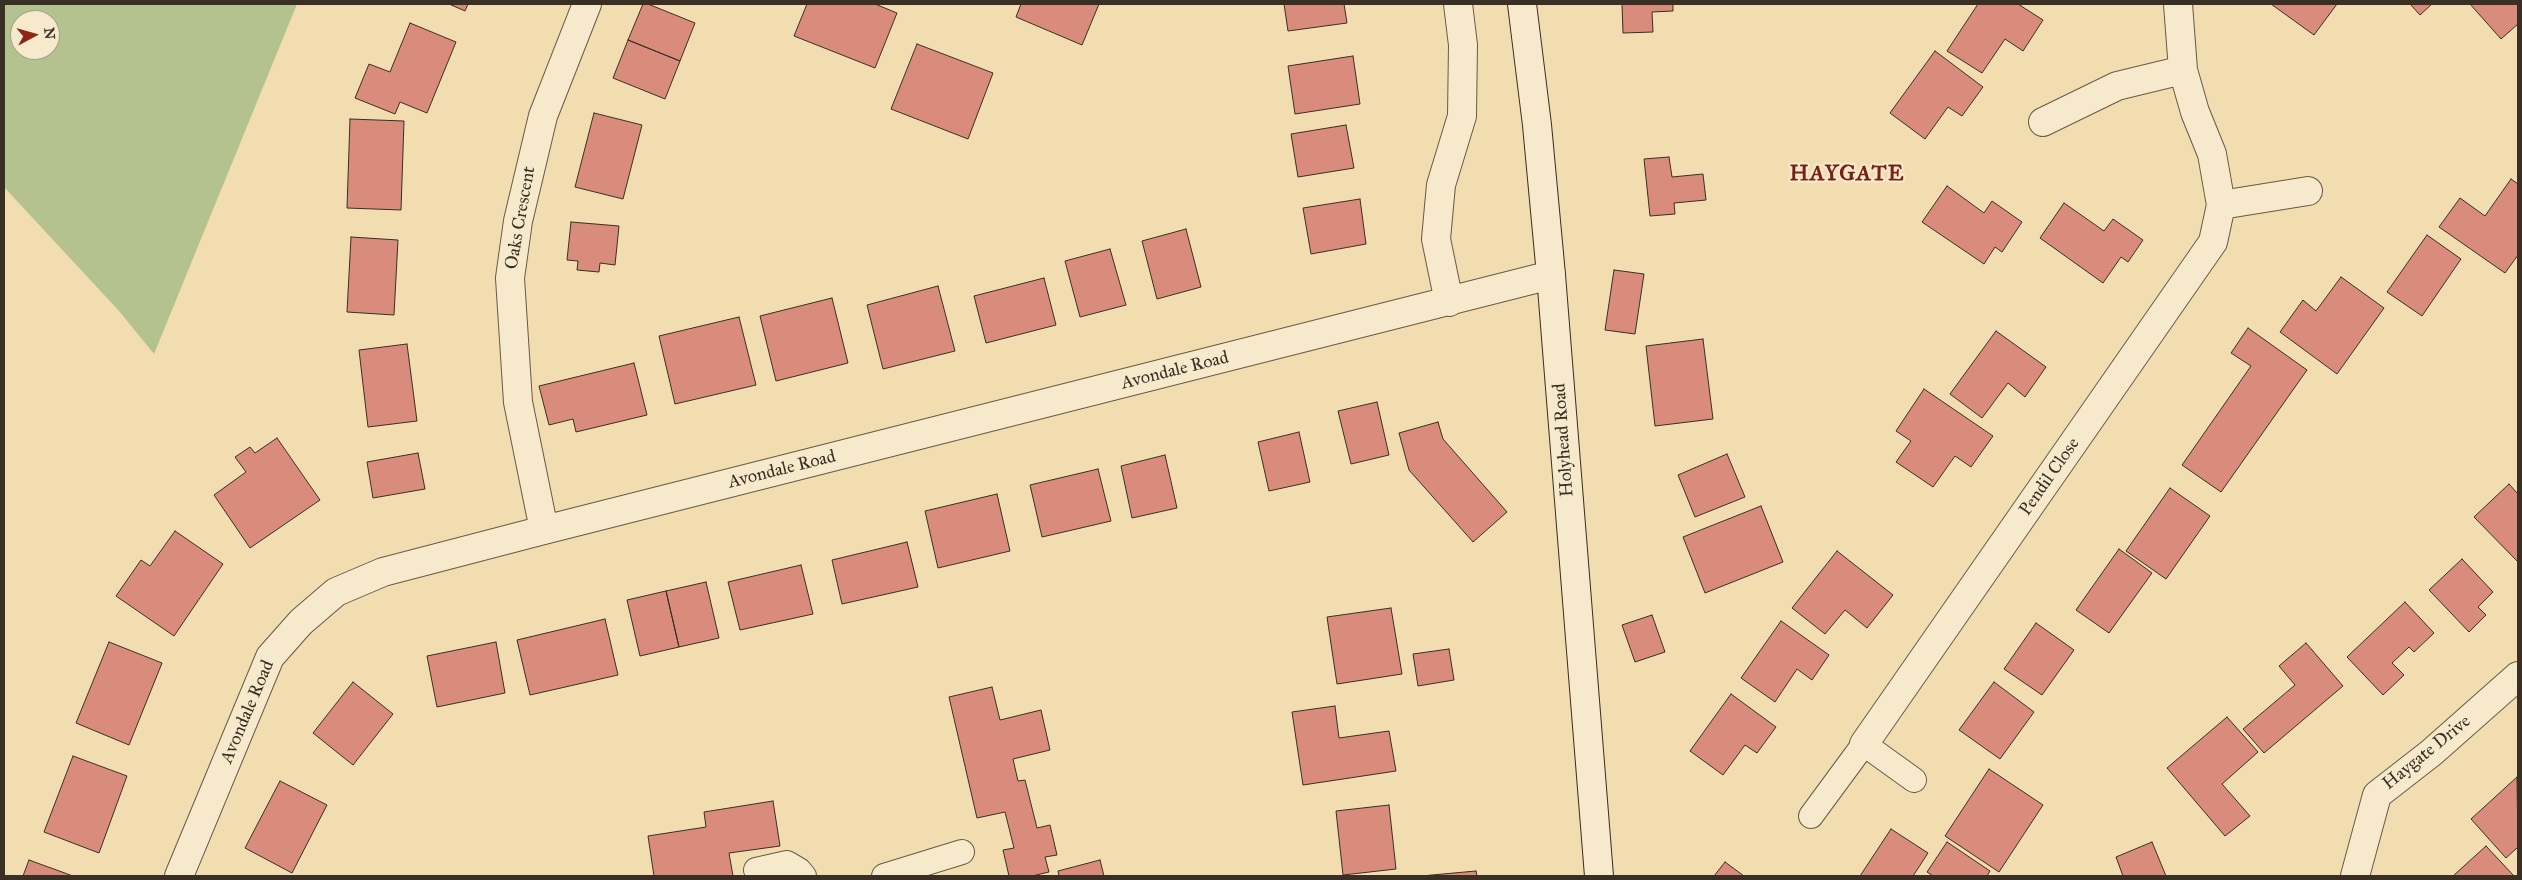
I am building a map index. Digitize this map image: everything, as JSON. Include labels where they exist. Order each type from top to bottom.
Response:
[{"type":"street","name":"Oaks Crescent","points":[[544,530],[518,402],[510,278],[518,221],[542,116],[587,4]]},
{"type":"street","points":[[1449,302],[1436,239],[1441,185],[1462,116],[1463,45],[1458,4]]},
{"type":"street","name":"Holyhead Road","points":[[1522,4],[1537,126],[1551,275],[1600,876]]},
{"type":"street","name":"Pendil Close","points":[[1864,744],[2213,242],[2221,205],[2212,154],[2195,112],[2183,70],[2178,4]]},
{"type":"street","points":[[2043,122],[2116,86],[2183,70]]},
{"type":"street","points":[[2221,205],[2308,191]]},
{"type":"street","name":"Avondale Road","points":[[180,876],[270,657],[301,622],[336,592],[383,572],[1551,275]]},
{"type":"street","name":"Haygate Drive","points":[[2355,876],[2377,795],[2430,754],[2518,676]]},
{"type":"lane","points":[[1864,744],[1914,780]]},
{"type":"lane","name":"Pendil Close","points":[[1811,816],[1864,744]]},
{"type":"lane","points":[[884,876],[962,852]]},
{"type":"lane","points":[[756,870],[787,863],[799,870],[804,876]]},
{"type":"green space","points":[[4,4],[297,4],[154,354],[119,311],[4,187]]},
{"type":"building","points":[[449,4],[468,4],[465,11]]},
{"type":"building","points":[[643,4],[648,4],[695,23],[680,61],[628,40]]},
{"type":"building","points":[[807,4],[875,4],[897,13],[875,68],[794,36]]},
{"type":"building","points":[[1021,4],[1099,4],[1082,45],[1016,17]]},
{"type":"building","points":[[1284,4],[1344,4],[1347,23],[1288,31]]},
{"type":"building","points":[[1622,4],[1673,4],[1673,11],[1652,12],[1653,32],[1623,33]]},
{"type":"building","points":[[1978,4],[2018,4],[2043,20],[2023,51],[2005,39],[1982,73],[1947,51]]},
{"type":"building","points":[[2271,4],[2337,4],[2314,35]]},
{"type":"building","points":[[2410,4],[2432,4],[2420,15]]},
{"type":"building","points":[[2470,4],[2518,4],[2518,24],[2501,39]]},
{"type":"building","points":[[410,23],[456,42],[427,113],[400,102],[395,114],[355,98],[369,64],[390,72]]},
{"type":"building","points":[[628,40],[680,61],[665,99],[613,78]]},
{"type":"building","points":[[917,44],[993,73],[968,139],[891,109]]},
{"type":"building","points":[[1935,51],[1983,87],[1962,116],[1948,107],[1925,139],[1890,113]]},
{"type":"building","points":[[1353,56],[1360,104],[1295,114],[1288,66]]},
{"type":"building","points":[[594,113],[642,125],[623,199],[575,187]]},
{"type":"building","points":[[350,119],[404,121],[401,210],[347,208]]},
{"type":"building","points":[[1346,125],[1354,168],[1298,177],[1291,134]]},
{"type":"building","points":[[1669,157],[1672,177],[1703,174],[1706,200],[1674,203],[1675,214],[1650,216],[1644,159]]},
{"type":"building","points":[[2511,179],[2518,184],[2518,255],[2505,273],[2439,227],[2460,198],[2485,216]]},
{"type":"building","points":[[1947,186],[1984,213],[1992,201],[2022,222],[2002,252],[1995,247],[1984,264],[1922,222]]},
{"type":"building","points":[[1360,199],[1366,244],[1311,254],[1303,208]]},
{"type":"building","points":[[2064,203],[2104,231],[2113,219],[2143,240],[2128,262],[2121,257],[2103,283],[2040,238]]},
{"type":"building","points":[[571,222],[619,226],[615,265],[600,263],[599,272],[577,270],[578,261],[567,260]]},
{"type":"building","points":[[1186,229],[1201,287],[1157,299],[1142,241]]},
{"type":"building","points":[[2427,235],[2461,259],[2422,316],[2387,292]]},
{"type":"building","points":[[351,237],[398,240],[394,315],[347,312]]},
{"type":"building","points":[[1110,249],[1126,305],[1080,317],[1065,261]]},
{"type":"building","points":[[1614,270],[1644,274],[1635,334],[1605,330]]},
{"type":"building","points":[[2341,277],[2384,308],[2337,374],[2280,332],[2303,300],[2316,311]]},
{"type":"building","points":[[1044,278],[1056,325],[986,343],[974,296]]},
{"type":"building","points":[[938,286],[955,351],[883,369],[867,305]]},
{"type":"building","points":[[832,298],[848,363],[776,381],[760,316]]},
{"type":"building","points":[[739,317],[756,385],[675,404],[659,336]]},
{"type":"building","points":[[2248,328],[2307,370],[2221,492],[2182,465],[2251,366],[2231,353]]},
{"type":"building","points":[[1996,331],[2046,367],[2025,397],[2008,383],[1982,418],[1950,394]]},
{"type":"building","points":[[1703,339],[1713,419],[1655,426],[1646,346]]},
{"type":"building","points":[[407,344],[417,421],[368,427],[359,350]]},
{"type":"building","points":[[634,363],[647,415],[576,432],[573,419],[549,425],[539,386]]},
{"type":"building","points":[[1924,389],[1993,436],[1971,467],[1955,456],[1933,487],[1896,462],[1911,441],[1896,431]]},
{"type":"building","points":[[1377,402],[1389,455],[1351,464],[1338,411]]},
{"type":"building","points":[[1438,422],[1443,439],[1507,512],[1473,542],[1409,470],[1399,433]]},
{"type":"building","points":[[1299,432],[1310,482],[1269,491],[1258,442]]},
{"type":"building","points":[[277,438],[320,500],[250,548],[214,495],[246,472],[235,457],[250,447],[255,453]]},
{"type":"building","points":[[418,453],[425,489],[373,498],[367,462]]},
{"type":"building","points":[[1727,454],[1745,497],[1695,517],[1678,475]]},
{"type":"building","points":[[1165,455],[1177,508],[1132,518],[1121,466]]},
{"type":"building","points":[[1098,469],[1111,521],[1042,537],[1030,485]]},
{"type":"building","points":[[2509,484],[2518,494],[2518,562],[2474,517]]},
{"type":"building","points":[[2170,488],[2210,516],[2166,579],[2126,551]]},
{"type":"building","points":[[997,494],[1010,551],[938,568],[925,511]]},
{"type":"building","points":[[1761,506],[1783,562],[1705,593],[1683,537]]},
{"type":"building","points":[[175,531],[223,564],[174,636],[116,596],[141,560],[150,566]]},
{"type":"building","points":[[907,542],[918,587],[842,604],[832,560]]},
{"type":"building","points":[[2119,549],[2152,573],[2109,633],[2076,610]]},
{"type":"building","points":[[1837,551],[1893,595],[1867,628],[1845,610],[1825,634],[1792,608]]},
{"type":"building","points":[[2462,559],[2493,592],[2478,607],[2486,615],[2469,632],[2429,590]]},
{"type":"building","points":[[801,565],[813,614],[740,630],[728,582]]},
{"type":"building","points":[[706,582],[719,638],[679,647],[666,591]]},
{"type":"building","points":[[666,591],[679,647],[640,656],[627,600]]},
{"type":"building","points":[[2405,602],[2434,633],[2414,652],[2409,647],[2392,663],[2404,675],[2383,695],[2347,657]]},
{"type":"building","points":[[1391,608],[1402,674],[1337,684],[1327,617]]},
{"type":"building","points":[[1652,615],[1665,652],[1635,662],[1622,625]]},
{"type":"building","points":[[605,619],[618,675],[530,695],[517,640]]},
{"type":"building","points":[[1781,621],[1829,655],[1812,680],[1797,669],[1775,702],[1741,678]]},
{"type":"building","points":[[2036,623],[2074,650],[2042,695],[2004,669]]},
{"type":"building","points":[[109,642],[162,663],[129,745],[76,723]]},
{"type":"building","points":[[496,642],[505,693],[437,707],[427,656]]},
{"type":"building","points":[[2306,643],[2343,686],[2264,753],[2243,729],[2295,685],[2279,666]]},
{"type":"building","points":[[1449,649],[1454,680],[1418,686],[1413,654]]},
{"type":"building","points":[[353,682],[393,714],[353,765],[313,733]]},
{"type":"building","points":[[1994,682],[2034,712],[2000,759],[1959,730]]},
{"type":"building","points":[[992,687],[1000,720],[1041,710],[1050,750],[1013,759],[1018,781],[1025,780],[1037,828],[1050,825],[1057,855],[1045,857],[1049,872],[1032,876],[1009,876],[1003,850],[1014,848],[1005,812],[977,818],[949,697]]},
{"type":"building","points":[[1731,694],[1776,727],[1757,753],[1745,745],[1723,775],[1690,751]]},
{"type":"building","points":[[1335,706],[1339,738],[1389,731],[1396,771],[1303,785],[1292,712]]},
{"type":"building","points":[[2227,717],[2258,752],[2222,784],[2250,816],[2225,836],[2167,768]]},
{"type":"building","points":[[73,756],[127,776],[99,853],[44,832]]},
{"type":"building","points":[[1989,769],[2043,805],[1999,872],[1945,836]]},
{"type":"building","points":[[2517,777],[2518,847],[2506,858],[2471,819]]},
{"type":"building","points":[[280,781],[327,805],[292,873],[245,848]]},
{"type":"building","points":[[773,801],[780,846],[729,853],[733,876],[654,876],[648,836],[706,827],[704,812]]},
{"type":"building","points":[[1389,805],[1396,869],[1343,875],[1336,811]]},
{"type":"building","points":[[1891,829],[1928,853],[1913,876],[1860,876]]},
{"type":"building","points":[[1947,842],[1990,871],[1987,876],[1933,876],[1927,872]]},
{"type":"building","points":[[2152,842],[2166,876],[2123,876],[2116,857]]},
{"type":"building","points":[[2486,846],[2514,876],[2453,876]]},
{"type":"building","points":[[29,860],[73,876],[23,876]]},
{"type":"building","points":[[1100,860],[1104,876],[1059,876],[1058,871]]},
{"type":"building","points":[[1725,862],[1744,876],[1714,876]]},
{"type":"building","points":[[1476,871],[1477,876],[1421,876]]},
{"type":"district","name":"HAYGATE","points":[[1847,175]]}]
